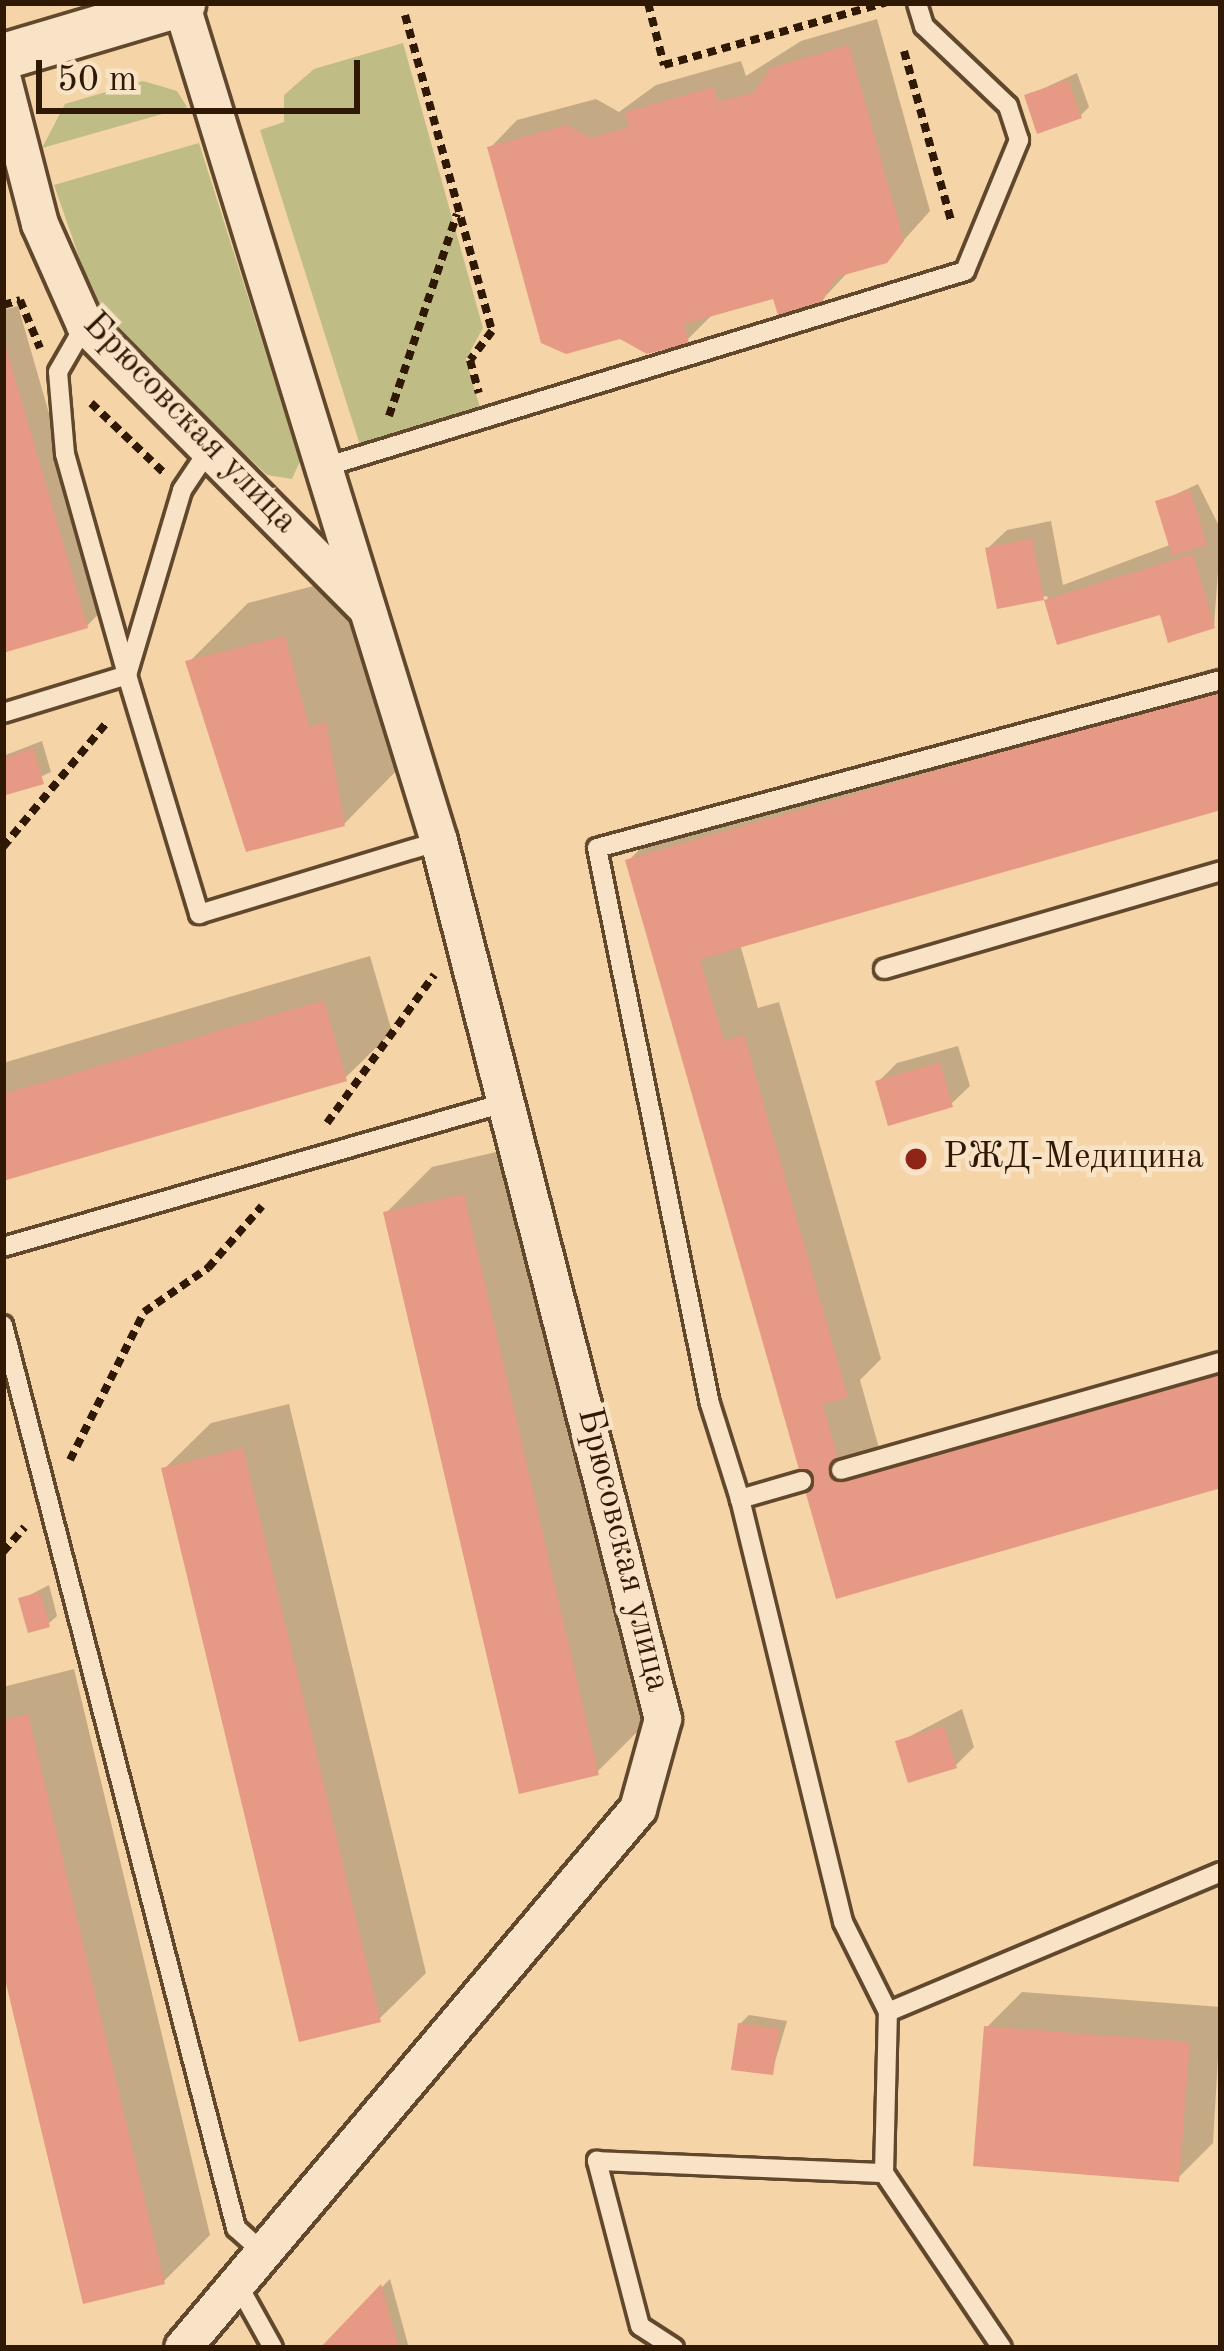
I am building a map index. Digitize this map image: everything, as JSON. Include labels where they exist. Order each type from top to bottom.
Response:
[{"type":"street","points":[[3,56],[182,3]]},
{"type":"street","name":"Брюсовская улица","points":[[182,3],[331,465],[368,610],[512,1101],[656,1686],[656,1766],[638,1809],[183,2348]]},
{"type":"street","name":"Брюсовская улица","points":[[3,80],[40,224],[85,326],[368,610]]},
{"type":"lane","points":[[331,465],[965,271],[1019,140],[1008,106],[924,26],[917,3]]},
{"type":"lane","points":[[85,326],[58,372],[65,454],[200,914],[439,842]]},
{"type":"lane","points":[[127,675],[182,490],[208,451]]},
{"type":"lane","points":[[3,713],[127,675]]},
{"type":"lane","points":[[1002,2348],[884,2173],[888,2012],[843,1922],[740,1499],[710,1404],[597,848],[1221,680]]},
{"type":"lane","points":[[884,969],[1221,871]]},
{"type":"lane","points":[[3,1247],[512,1101]]},
{"type":"lane","points":[[3,1325],[236,2228],[263,2252]]},
{"type":"lane","points":[[841,1470],[1221,1361]]},
{"type":"lane","points":[[740,1499],[802,1481]]},
{"type":"lane","points":[[888,2012],[1221,1872]]},
{"type":"lane","points":[[674,2348],[640,2326],[597,2161],[884,2173]]},
{"type":"lane","points":[[237,2283],[273,2348]]},
{"type":"path","points":[[648,3],[664,65],[888,3],[896,18]]},
{"type":"path","points":[[405,15],[492,331],[470,360],[486,417]]},
{"type":"path","points":[[899,32],[965,271]]},
{"type":"path","points":[[378,450],[458,212]]},
{"type":"path","points":[[3,305],[20,300],[58,372],[182,490]]},
{"type":"path","points":[[3,848],[101,740],[127,675]]},
{"type":"path","points":[[3,1552],[49,1498],[144,1312],[208,1268],[299,1162],[435,974]]},
{"type":"shaded area","points":[[403,43],[483,328],[466,359],[480,408],[360,445],[260,130],[284,122],[284,95],[314,69]]},
{"type":"shaded area","points":[[143,81],[177,91],[187,107],[42,148],[65,104]]},
{"type":"shaded area","points":[[199,143],[300,461],[292,479],[267,475],[100,317],[54,185]]},
{"type":"building","points":[[849,45],[904,241],[887,263],[837,277],[820,305],[779,318],[773,299],[684,324],[689,343],[647,354],[620,339],[566,354],[541,343],[487,147],[567,125],[590,138],[629,127],[625,112],[714,87],[718,102],[755,92],[770,68]]},
{"type":"building","points":[[1068,80],[1082,118],[1037,134],[1024,95]]},
{"type":"building","points":[[3,337],[88,628],[3,653]]},
{"type":"building","points":[[1190,490],[1207,545],[1172,556],[1155,501]]},
{"type":"building","points":[[1032,538],[1044,600],[997,609],[985,548]]},
{"type":"building","points":[[1193,554],[1215,628],[1168,643],[1160,615],[1057,645],[1044,600]]},
{"type":"building","points":[[285,636],[309,727],[326,722],[345,826],[246,852],[185,661]]},
{"type":"building","points":[[1221,689],[1221,810],[700,959],[724,1041],[744,1035],[848,1397],[823,1404],[844,1482],[1221,1373],[1221,1488],[836,1599],[625,860]]},
{"type":"building","points":[[33,748],[44,784],[6,795],[3,758]]},
{"type":"building","points":[[324,1000],[347,1081],[3,1181],[3,1094]]},
{"type":"building","points":[[940,1062],[953,1107],[888,1126],[875,1081]]},
{"type":"building","points":[[464,1194],[599,1775],[519,1794],[383,1212]]},
{"type":"building","points":[[243,1448],[381,2022],[299,2042],[161,1468]]},
{"type":"building","points":[[40,1592],[50,1627],[28,1633],[18,1598]]},
{"type":"building","points":[[28,1714],[165,2284],[83,2304],[3,1971],[3,1720]]},
{"type":"building","points":[[944,1726],[957,1768],[908,1783],[895,1741]]},
{"type":"building","points":[[738,2023],[780,2029],[773,2075],[731,2070]]},
{"type":"building","points":[[984,2026],[1190,2042],[1179,2182],[973,2166]]},
{"type":"building","points":[[381,2284],[399,2348],[320,2348]]},
{"type":"place","name":"РЖД-Медицина","points":[[916,1159]]}]
